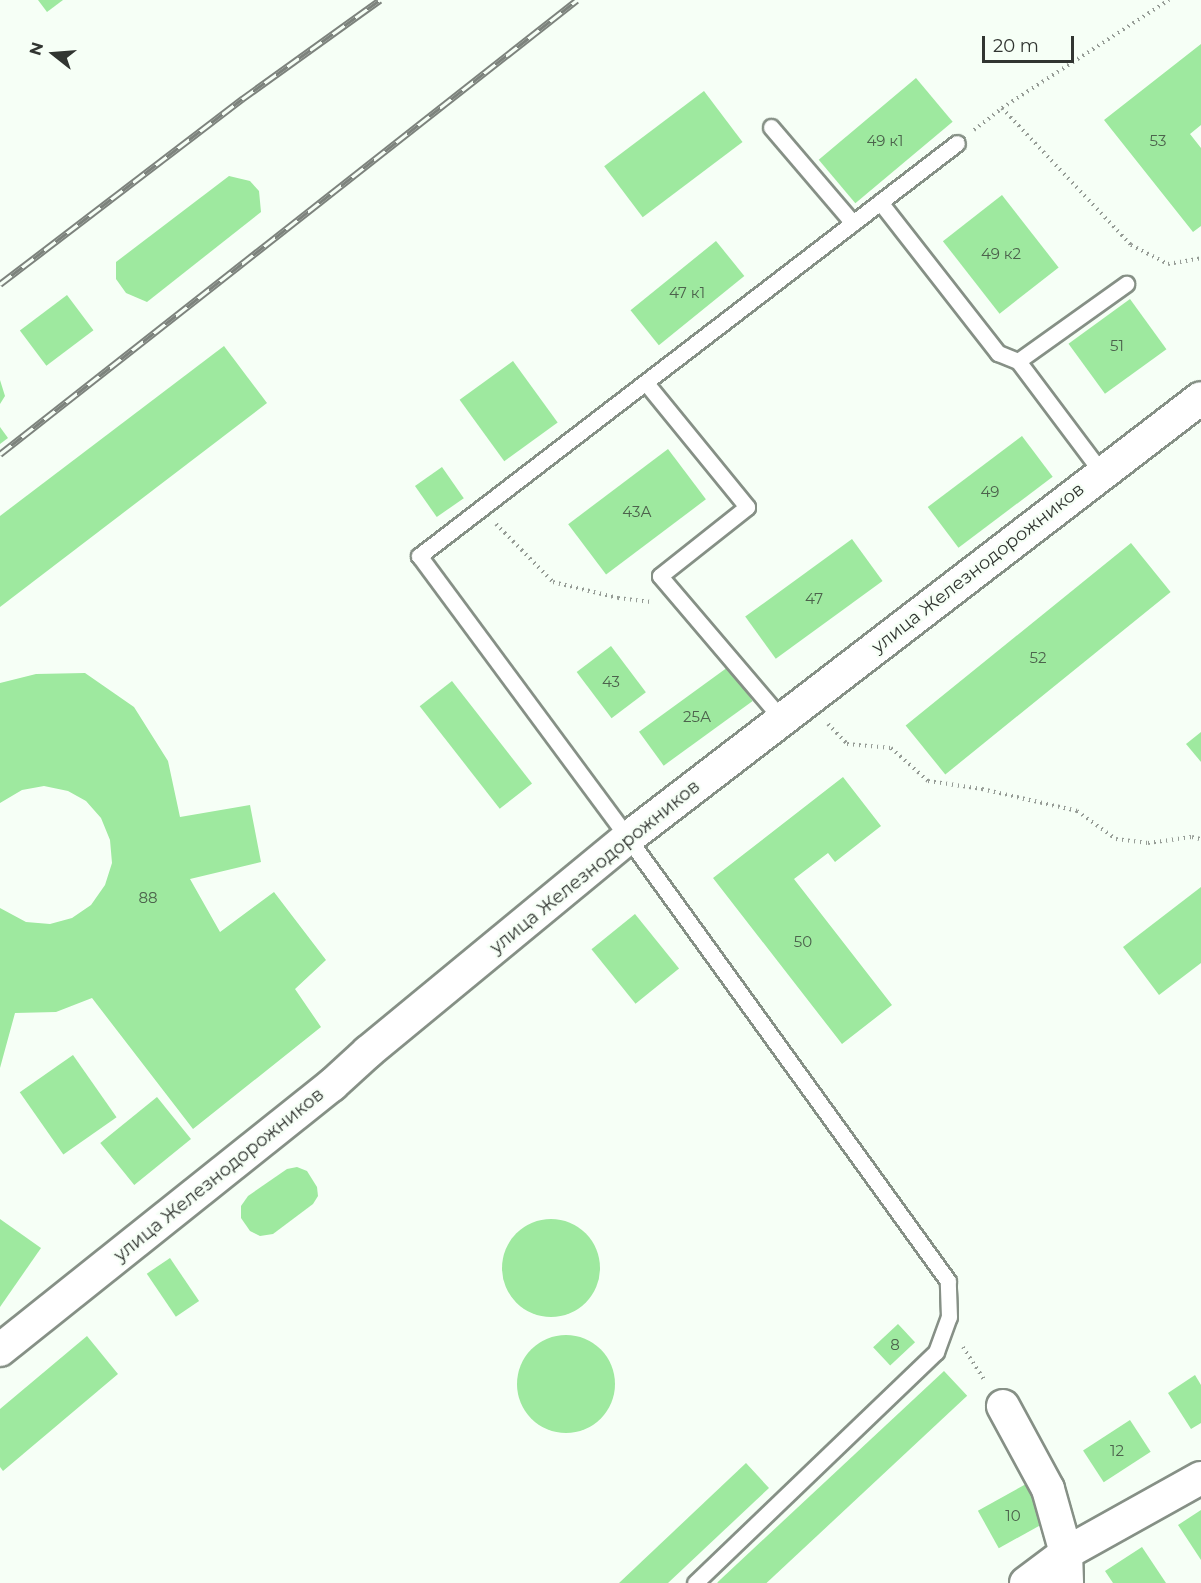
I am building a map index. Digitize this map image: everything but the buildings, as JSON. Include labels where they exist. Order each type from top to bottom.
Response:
[{"type":"street","name":"улица Железнодорожников","points":[[0,1350],[332,1085],[368,1052],[628,838],[1201,398]]},
{"type":"street","points":[[1003,1406],[1047,1489],[1067,1568]]},
{"type":"street","points":[[1026,1583],[1067,1568],[1201,1478]]},
{"type":"lane","points":[[771,127],[853,224]]},
{"type":"lane","points":[[695,1583],[936,1352],[949,1317],[948,1281],[628,838],[419,556],[957,143]]},
{"type":"lane","points":[[880,202],[998,352],[1018,361],[1102,473]]},
{"type":"lane","points":[[1018,361],[1126,284]]},
{"type":"lane","points":[[646,383],[747,507],[660,576],[782,718]]},
{"type":"path","points":[[957,143],[1002,108],[1168,0]]},
{"type":"path","points":[[1002,108],[1131,245],[1168,264],[1201,258]]},
{"type":"path","points":[[949,1317],[957,1337],[1003,1406]]},
{"type":"railway","points":[[0,284],[242,99],[380,0]]},
{"type":"railway","points":[[0,454],[577,0]]}]
